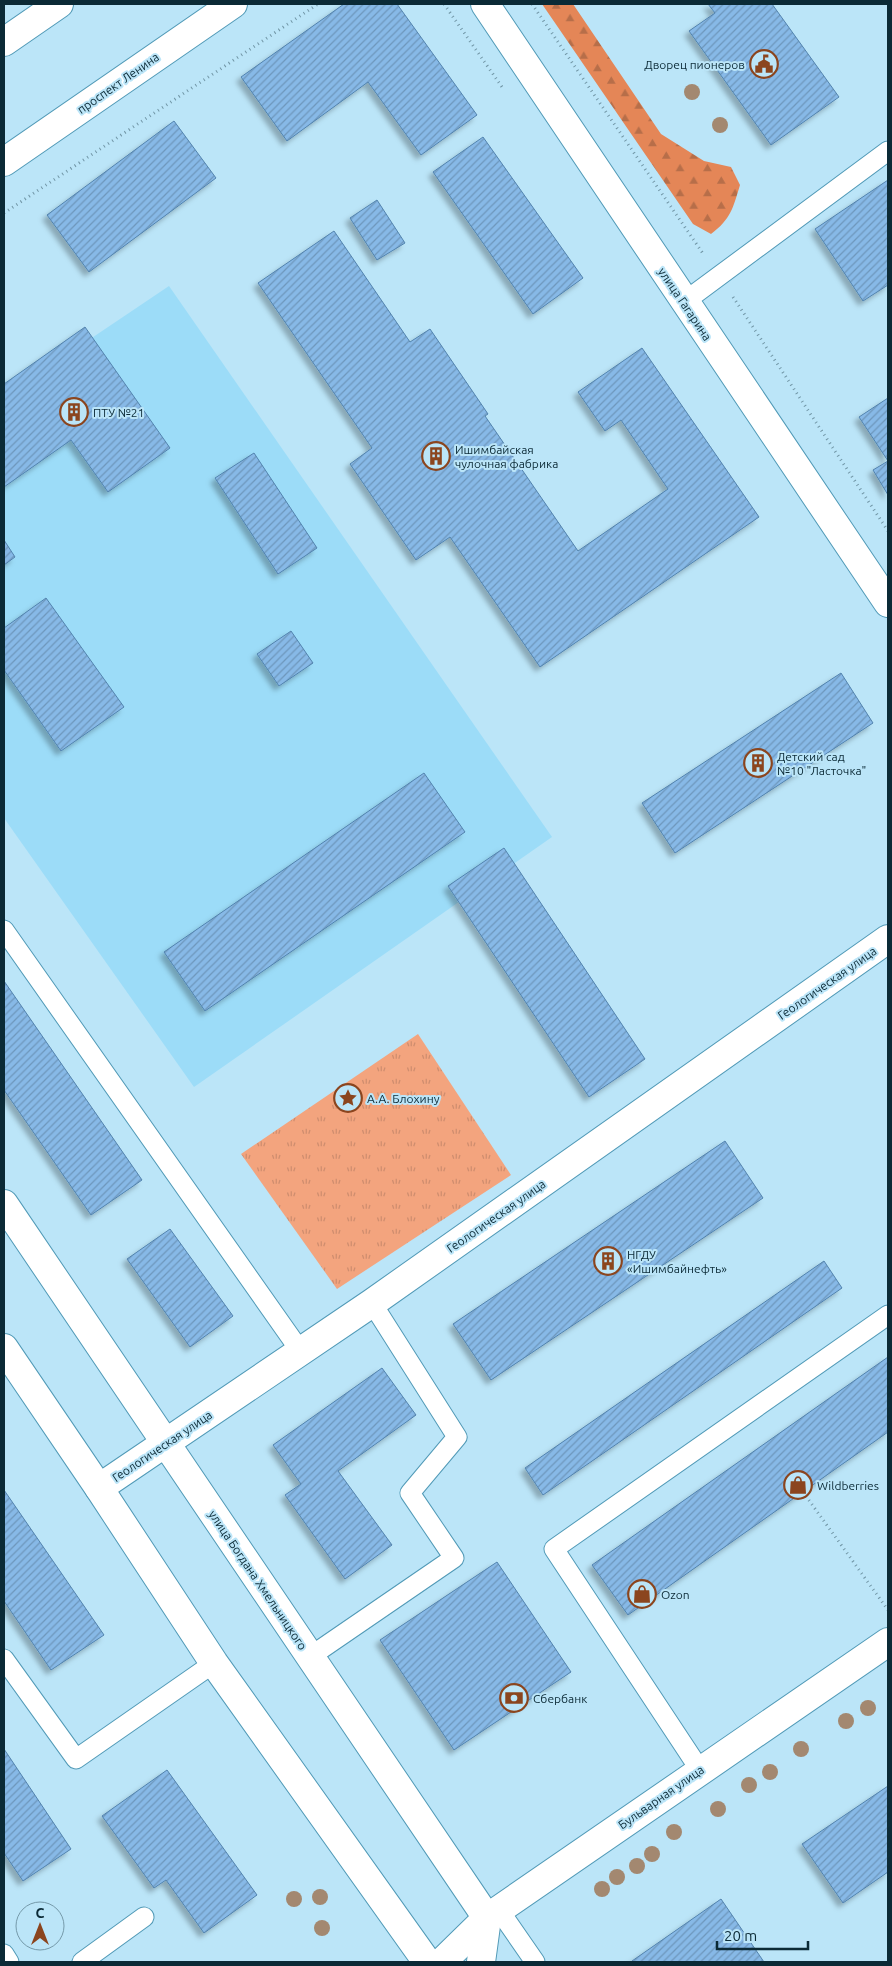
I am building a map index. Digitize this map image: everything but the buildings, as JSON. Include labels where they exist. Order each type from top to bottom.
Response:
[{"type":"street","points":[[4,42],[58,4]]},
{"type":"street","name":"проспект Ленина","points":[[4,162],[233,4]]},
{"type":"street","name":"улица Гагарина","points":[[485,4],[888,603]]},
{"type":"street","name":"Геологическая улица","points":[[100,1488],[166,1445],[372,1303],[888,939]]},
{"type":"street","name":"улица Богдана Хмельницкого","points":[[4,1204],[311,1656],[493,1914]]},
{"type":"street","points":[[4,1348],[100,1488],[214,1663],[427,1962]]},
{"type":"street","name":"Бульварная улица","points":[[442,1962],[493,1914],[888,1642]]},
{"type":"street","points":[[481,1962],[493,1914]]},
{"type":"lane","points":[[684,302],[888,151]]},
{"type":"lane","points":[[4,930],[301,1352]]},
{"type":"lane","points":[[311,1656],[454,1558],[410,1493],[457,1436],[372,1303]]},
{"type":"lane","points":[[700,1770],[554,1549],[888,1315]]},
{"type":"lane","points":[[4,1659],[76,1759],[214,1663]]},
{"type":"lane","points":[[493,1914],[535,1962]]},
{"type":"lane","points":[[82,1962],[144,1917]]},
{"type":"lane","points":[[4,1954],[9,1962]]},
{"type":"path","points":[[4,213],[318,4]]},
{"type":"path","points":[[803,1492],[888,1610]]},
{"type":"shaded area","points":[[169,286],[552,837],[194,1087],[4,818],[4,397]]},
{"type":"green space","points":[[542,4],[573,4],[661,134],[704,161],[731,167],[740,185],[727,218],[718,229],[711,234],[693,224]]},
{"type":"green space","points":[[418,1034],[511,1175],[337,1289],[241,1154]]},
{"type":"place","name":"Дворец пионеров","points":[[764,64]]},
{"type":"place","name":"ПТУ №21","points":[[74,412]]},
{"type":"place","name":"Ишимбайская чулочная фабрика","points":[[436,456]]},
{"type":"place","name":"Детский сад №10 \"Ласточка\"","points":[[758,763]]},
{"type":"place","name":"А.А. Блохину","points":[[348,1098]]},
{"type":"place","name":"НГДУ «Ишимбайнефть»","points":[[608,1261]]},
{"type":"place","name":"Wildberries","points":[[798,1485]]},
{"type":"place","name":"Ozon","points":[[642,1594]]},
{"type":"place","name":"Сбербанк","points":[[514,1698]]}]
